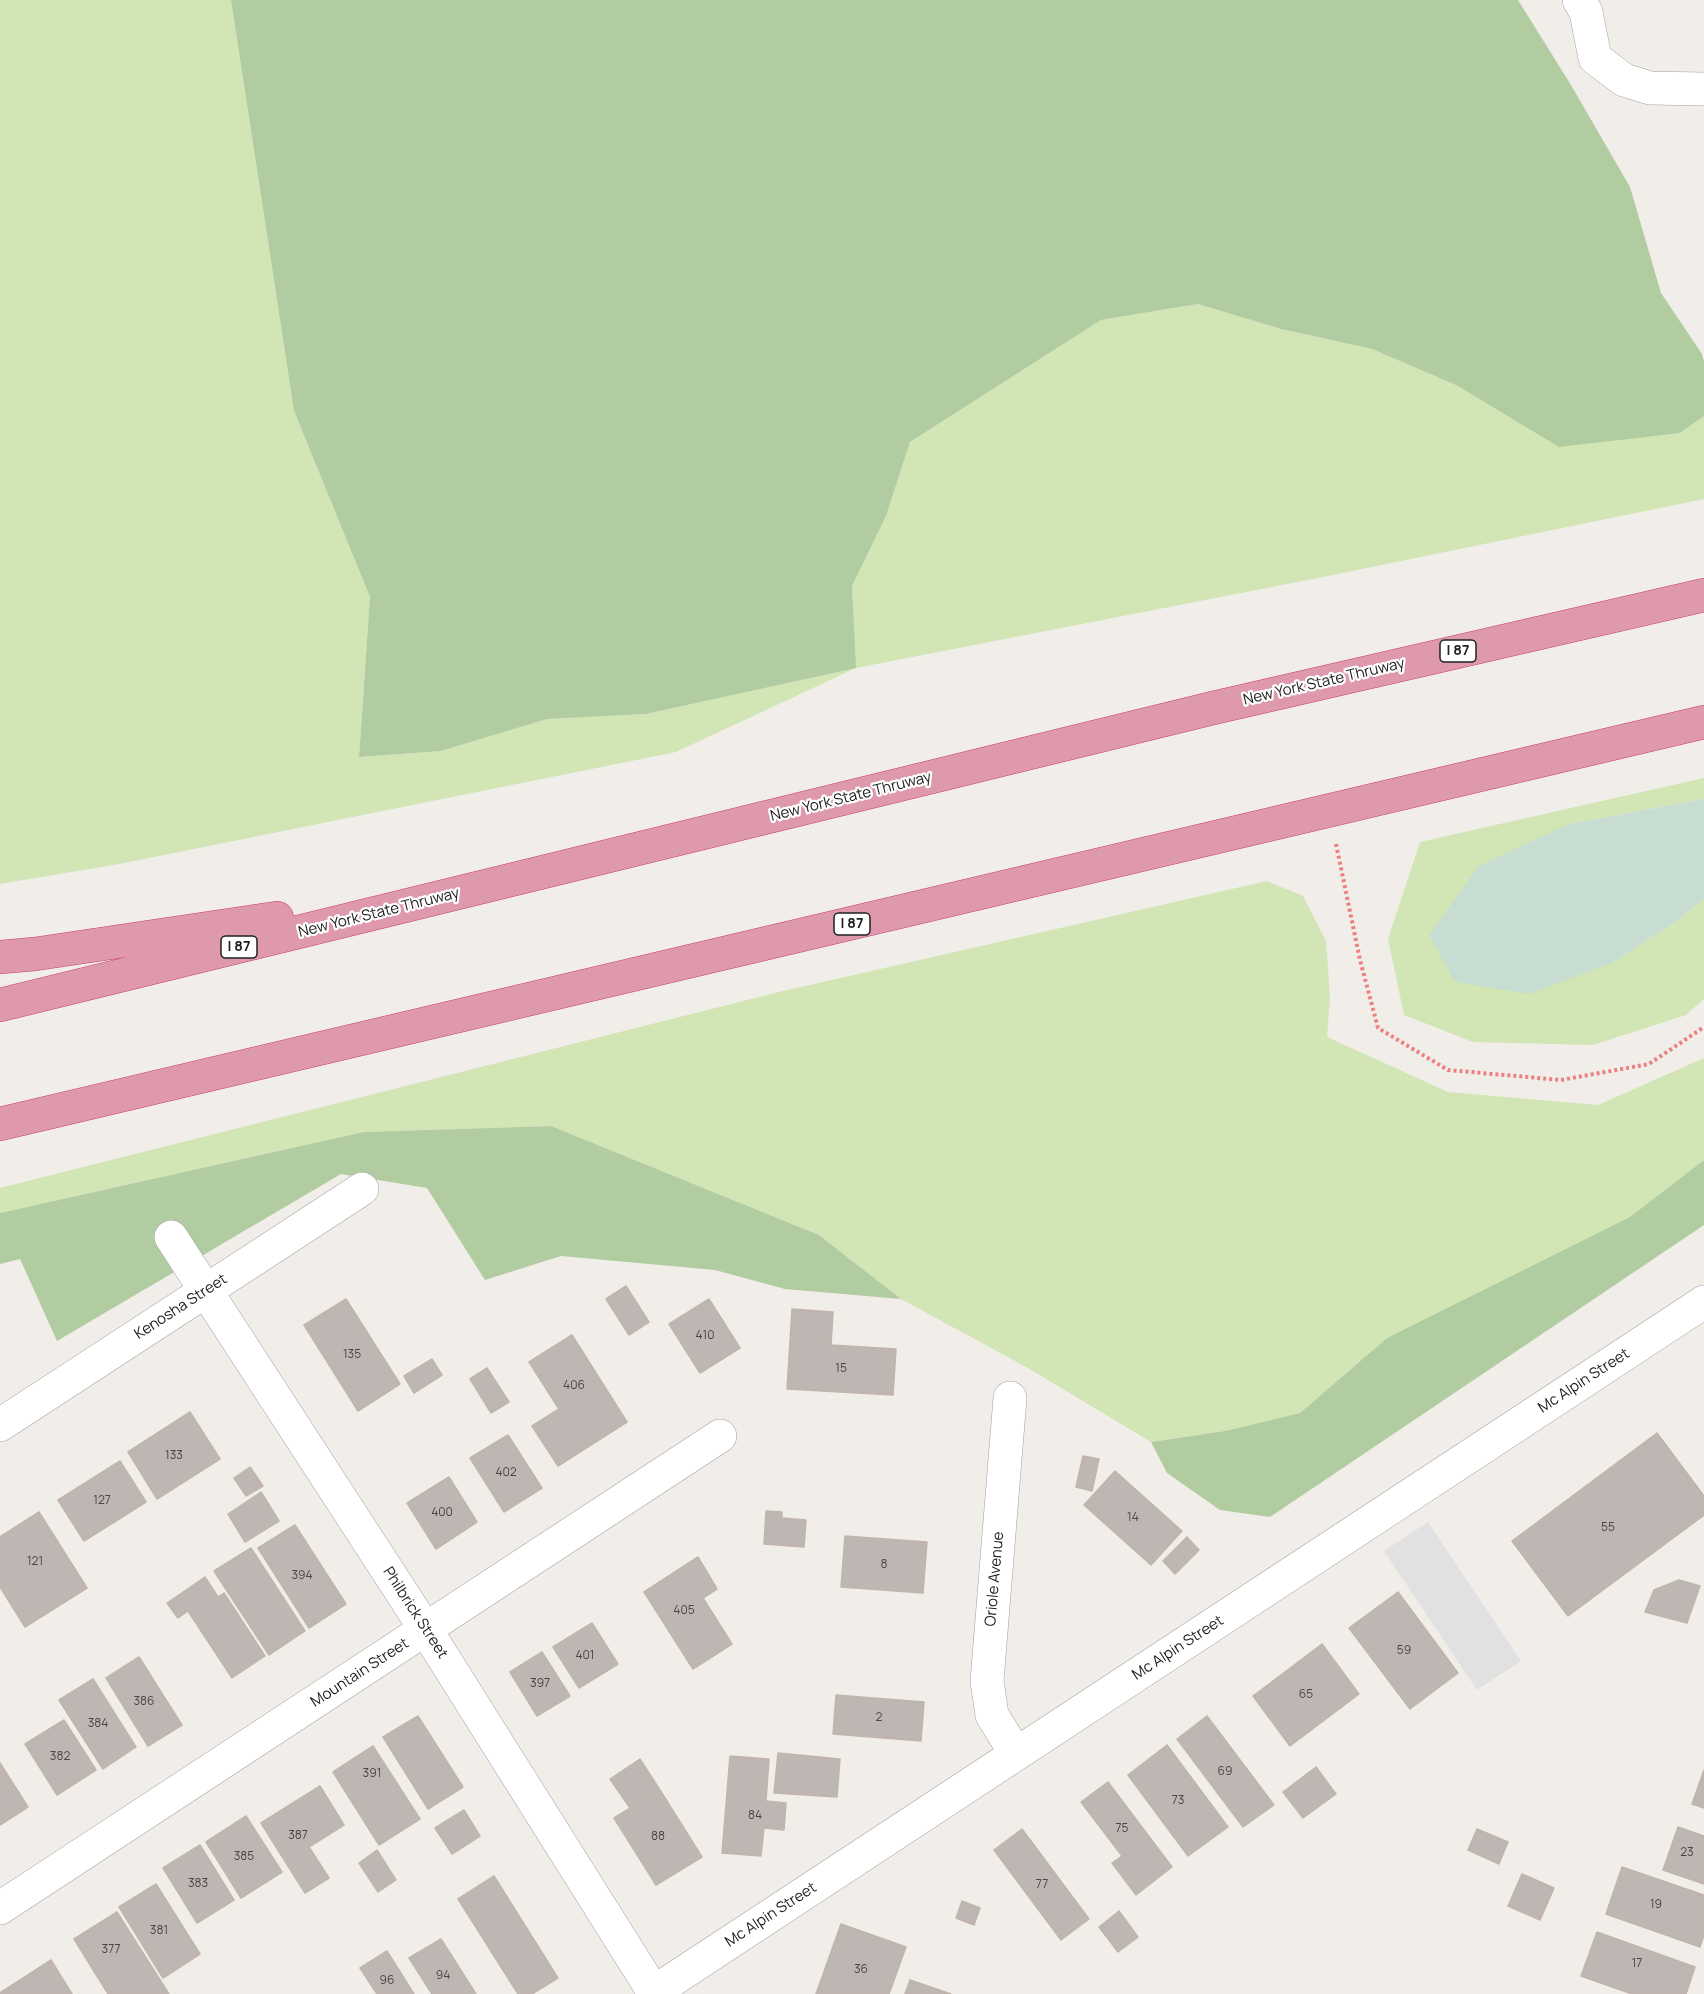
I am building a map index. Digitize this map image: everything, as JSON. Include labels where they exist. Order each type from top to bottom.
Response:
[{"type":"highway","name":"New York State Thruway","points":[[0,1005],[1213,708],[1704,595]]},
{"type":"highway","name":"I 87","points":[[0,1124],[1704,722]]},
{"type":"highway","points":[[0,957],[35,954],[478,889]]},
{"type":"street","points":[[1579,0],[1586,12],[1595,58],[1624,80],[1650,88],[1704,89]]},
{"type":"street","name":"Kenosha Street","points":[[0,1425],[362,1189]]},
{"type":"street","name":"Philbrick Street","points":[[171,1237],[426,1630],[654,1993]]},
{"type":"street","name":"Mc Alpin Street","points":[[654,1993],[1704,1302]]},
{"type":"street","name":"Oriole Avenue","points":[[1010,1398],[987,1681],[992,1715],[1016,1754]]},
{"type":"street","name":"Mountain Street","points":[[0,1908],[720,1437]]},
{"type":"path","points":[[1329,812],[1360,960],[1378,1028],[1448,1070],[1561,1080],[1648,1064],[1704,1027]]},
{"type":"green space","points":[[0,0],[231,0],[294,411],[370,597],[359,757],[441,751],[547,719],[646,714],[855,668],[852,586],[886,516],[910,442],[1101,320],[1198,304],[1281,329],[1372,349],[1458,386],[1680,433],[1704,416],[1704,499],[1318,578],[856,668],[676,752],[119,864],[0,884]]},
{"type":"green space","points":[[231,0],[1518,0],[1630,187],[1661,293],[1702,354],[1704,416],[1680,433],[1559,447],[1458,386],[1372,349],[1281,329],[1198,304],[1101,320],[910,442],[886,516],[852,586],[856,668],[646,714],[547,719],[441,751],[359,757],[370,597],[294,411]]},
{"type":"green space","points":[[1704,778],[1704,799],[1569,824],[1612,963],[1675,922],[1704,899],[1704,999],[1686,1015],[1593,1045],[1473,1042],[1404,1015],[1388,939],[1420,842]]},
{"type":"green space","points":[[1704,799],[1704,899],[1675,922],[1612,963],[1529,994],[1455,982],[1429,935],[1479,866],[1569,824]]},
{"type":"green space","points":[[1267,881],[1303,896],[1326,941],[1330,997],[1327,1037],[1448,1092],[1598,1105],[1704,1058],[1704,1160],[1631,1217],[1387,1338],[1300,1413],[1225,1431],[1151,1442],[1028,1368],[901,1299],[819,1235],[551,1126],[364,1132],[0,1213],[0,1188],[779,992]]},
{"type":"green space","points":[[551,1126],[819,1235],[901,1299],[785,1289],[715,1270],[561,1256],[485,1280],[427,1188],[341,1174],[57,1341],[20,1259],[0,1264],[0,1213],[364,1132]]},
{"type":"green space","points":[[1704,1160],[1704,1225],[1270,1517],[1220,1510],[1167,1473],[1151,1442],[1225,1431],[1300,1413],[1387,1338],[1630,1217]]},
{"type":"shaded area","points":[[1428,1522],[1521,1661],[1477,1690],[1384,1551]]},
{"type":"building","points":[[626,1286],[649,1322],[629,1335],[606,1299]]},
{"type":"building","points":[[346,1299],[400,1384],[358,1411],[304,1325]]},
{"type":"building","points":[[709,1299],[740,1348],[700,1373],[669,1324]]},
{"type":"building","points":[[792,1309],[833,1312],[831,1345],[896,1349],[893,1395],[787,1389]]},
{"type":"building","points":[[572,1335],[627,1422],[558,1466],[532,1426],[559,1409],[529,1362]]},
{"type":"building","points":[[432,1359],[442,1375],[414,1393],[404,1376]]},
{"type":"building","points":[[487,1368],[509,1402],[491,1413],[470,1379]]},
{"type":"building","points":[[190,1412],[220,1459],[157,1499],[128,1452]]},
{"type":"building","points":[[1657,1433],[1704,1496],[1704,1515],[1568,1616],[1512,1541]]},
{"type":"building","points":[[508,1435],[542,1488],[504,1512],[470,1458]]},
{"type":"building","points":[[1083,1456],[1099,1459],[1092,1491],[1076,1487]]},
{"type":"building","points":[[120,1461],[146,1502],[84,1541],[58,1500]]},
{"type":"building","points":[[250,1467],[263,1486],[246,1496],[234,1478]]},
{"type":"building","points":[[1115,1471],[1182,1531],[1151,1565],[1084,1505]]},
{"type":"building","points":[[449,1477],[477,1522],[436,1549],[407,1503]]},
{"type":"building","points":[[261,1492],[279,1521],[245,1542],[228,1514]]},
{"type":"building","points":[[766,1511],[782,1512],[782,1518],[806,1520],[804,1547],[764,1544]]},
{"type":"building","points":[[39,1512],[87,1588],[25,1627],[0,1587],[0,1537]]},
{"type":"building","points":[[295,1525],[346,1604],[309,1628],[258,1548]]},
{"type":"building","points":[[845,1536],[927,1542],[923,1593],[841,1587]]},
{"type":"building","points":[[1187,1537],[1199,1550],[1175,1574],[1163,1561]]},
{"type":"building","points":[[251,1548],[305,1631],[269,1655],[214,1571]]},
{"type":"building","points":[[698,1557],[717,1589],[703,1598],[732,1644],[693,1669],[644,1592]]},
{"type":"building","points":[[205,1577],[218,1597],[224,1593],[265,1656],[232,1678],[188,1611],[178,1618],[167,1603]]},
{"type":"building","points":[[1679,1580],[1700,1586],[1687,1623],[1645,1612],[1654,1590]]},
{"type":"building","points":[[1398,1592],[1458,1673],[1410,1709],[1349,1628]]},
{"type":"building","points":[[592,1623],[618,1664],[579,1688],[553,1647]]},
{"type":"building","points":[[1322,1644],[1359,1694],[1290,1746],[1253,1696]]},
{"type":"building","points":[[542,1652],[570,1696],[537,1716],[510,1672]]},
{"type":"building","points":[[139,1657],[182,1725],[148,1746],[106,1678]]},
{"type":"building","points":[[93,1679],[136,1747],[103,1769],[59,1700]]},
{"type":"building","points":[[836,1695],[924,1702],[921,1741],[833,1734]]},
{"type":"building","points":[[418,1716],[463,1787],[428,1809],[383,1737]]},
{"type":"building","points":[[1207,1716],[1274,1805],[1243,1827],[1177,1739]]},
{"type":"building","points":[[64,1720],[96,1770],[57,1795],[25,1744]]},
{"type":"building","points":[[1167,1745],[1228,1827],[1188,1856],[1128,1775]]},
{"type":"building","points":[[373,1746],[420,1819],[379,1845],[333,1772]]},
{"type":"building","points":[[778,1753],[840,1759],[837,1797],[774,1793]]},
{"type":"building","points":[[730,1756],[769,1759],[766,1801],[786,1803],[784,1830],[764,1828],[761,1856],[722,1853]]},
{"type":"building","points":[[640,1759],[660,1790],[630,1808],[610,1779]]},
{"type":"building","points":[[0,1763],[28,1807],[0,1825]]},
{"type":"building","points":[[1316,1767],[1336,1794],[1303,1818],[1283,1792]]},
{"type":"building","points":[[1704,1770],[1704,1808],[1692,1804]]},
{"type":"building","points":[[1108,1782],[1172,1867],[1136,1895],[1112,1863],[1122,1856],[1081,1802]]},
{"type":"building","points":[[320,1786],[344,1825],[309,1847],[329,1878],[305,1893],[261,1823]]},
{"type":"building","points":[[660,1790],[702,1857],[656,1885],[614,1818]]},
{"type":"building","points":[[464,1810],[480,1836],[452,1854],[435,1828]]},
{"type":"building","points":[[246,1816],[282,1872],[241,1898],[206,1842]]},
{"type":"building","points":[[1678,1827],[1704,1836],[1704,1884],[1663,1870]]},
{"type":"building","points":[[1022,1829],[1089,1919],[1061,1940],[994,1850]]},
{"type":"building","points":[[1477,1829],[1508,1842],[1499,1864],[1468,1850]]},
{"type":"building","points":[[200,1845],[234,1900],[197,1923],[163,1868]]},
{"type":"building","points":[[377,1850],[396,1880],[378,1892],[359,1863]]},
{"type":"building","points":[[1622,1867],[1704,1895],[1704,1935],[1700,1947],[1606,1914]]},
{"type":"building","points":[[1522,1874],[1554,1888],[1540,1920],[1508,1906]]},
{"type":"building","points":[[494,1876],[558,1978],[532,1994],[518,1994],[458,1899]]},
{"type":"building","points":[[156,1884],[200,1954],[163,1978],[119,1907]]},
{"type":"building","points":[[962,1901],[980,1908],[974,1925],[956,1918]]},
{"type":"building","points":[[1119,1911],[1138,1937],[1118,1952],[1099,1927]]},
{"type":"building","points":[[117,1912],[169,1994],[108,1994],[74,1939]]},
{"type":"building","points":[[841,1924],[906,1947],[889,1994],[816,1994]]},
{"type":"building","points":[[1597,1932],[1695,1967],[1686,1994],[1632,1994],[1581,1976]]},
{"type":"building","points":[[441,1939],[476,1994],[432,1994],[409,1958]]},
{"type":"building","points":[[387,1951],[414,1994],[377,1994],[360,1968]]},
{"type":"building","points":[[51,1960],[72,1994],[0,1994],[0,1993]]},
{"type":"building","points":[[910,1980],[951,1994],[905,1994]]}]
